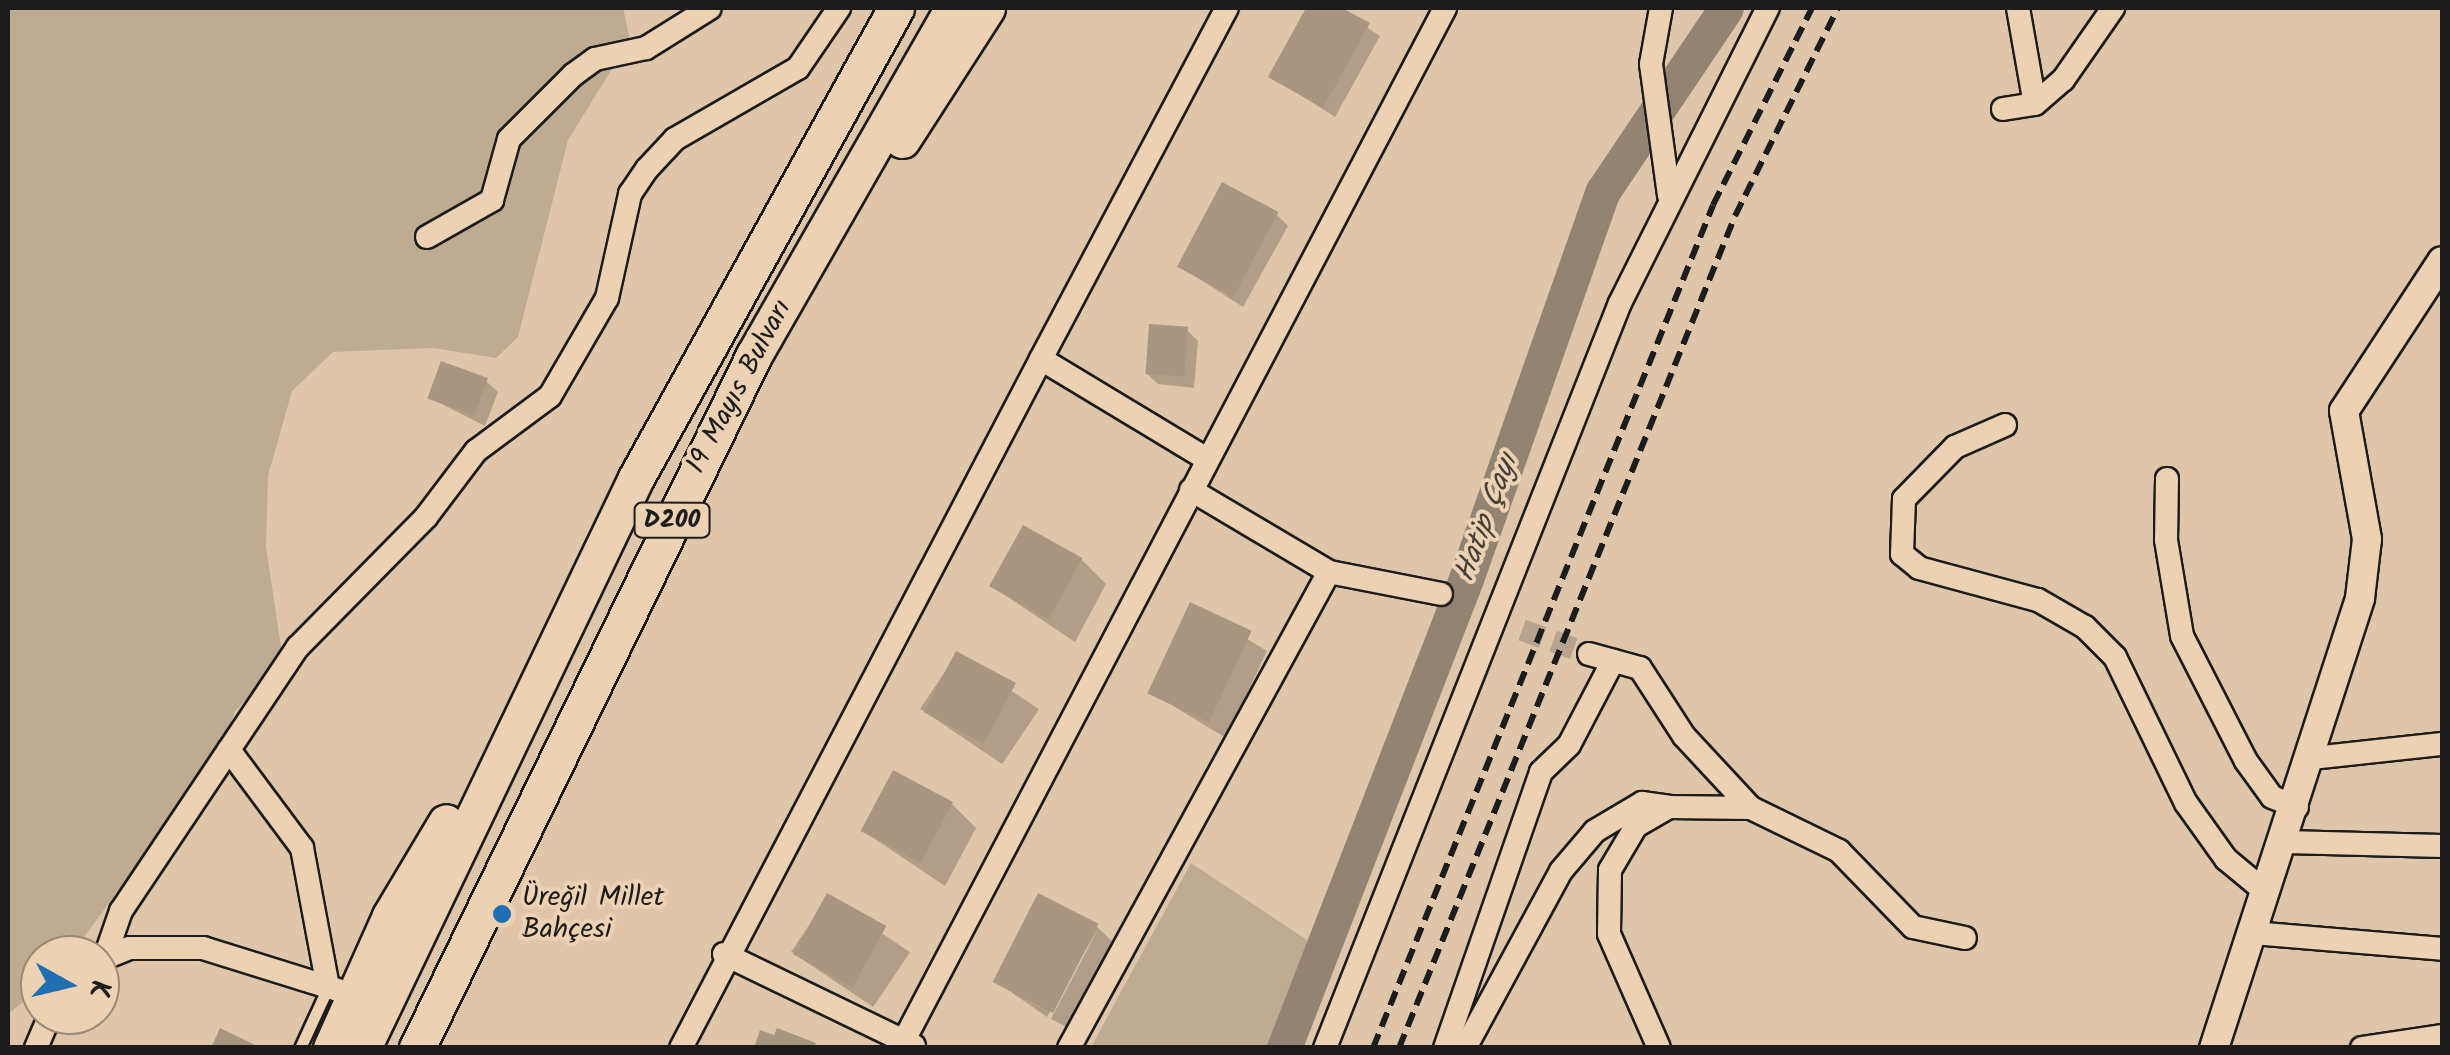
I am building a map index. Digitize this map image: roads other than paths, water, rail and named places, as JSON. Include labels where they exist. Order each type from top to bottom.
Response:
[{"type":"highway","points":[[743,272],[870,8]]},
{"type":"highway","name":"19 Mayıs Bulvarı","points":[[363,1048],[514,728],[743,272],[896,8]]},
{"type":"highway","name":"19 Mayıs Bulvarı","points":[[417,1048],[754,355],[953,8]]},
{"type":"highway","points":[[754,355],[987,8]]},
{"type":"highway","points":[[331,1048],[341,991],[439,833],[514,728]]},
{"type":"street","points":[[427,237],[492,200],[510,139],[573,75],[595,59],[646,48],[710,8]]},
{"type":"street","points":[[112,935],[121,911],[298,647],[426,518],[476,451],[550,396],[607,298],[630,194],[647,169],[675,138],[798,68],[838,8]]},
{"type":"street","points":[[680,1048],[724,954],[1227,8]]},
{"type":"street","points":[[724,954],[907,1045],[1207,459],[1445,8]]},
{"type":"street","points":[[1661,8],[1651,64],[1669,196]]},
{"type":"street","points":[[1325,1048],[1512,626],[1669,196],[1768,8]]},
{"type":"street","points":[[2018,8],[2035,104]]},
{"type":"street","points":[[2004,109],[2035,104],[2113,8]]},
{"type":"street","points":[[2214,1048],[2313,758],[2360,598],[2367,539],[2344,411],[2442,261]]},
{"type":"street","points":[[1041,359],[1207,459]]},
{"type":"street","points":[[2005,424],[1956,447],[1904,499],[1902,554],[1920,568],[2038,600],[2085,627],[2115,658],[2186,803],[2226,860],[2267,894]]},
{"type":"street","points":[[2167,479],[2166,540],[2182,636],[2246,762],[2272,797],[2297,807]]},
{"type":"street","points":[[1191,490],[1329,572],[1441,594]]},
{"type":"street","points":[[1069,1048],[1329,572]]},
{"type":"street","points":[[1589,654],[1640,668],[1684,736],[1751,808],[1839,852],[1914,926],[1965,938]]},
{"type":"street","points":[[1445,1048],[1542,772],[1570,745],[1613,660]]},
{"type":"street","points":[[2313,758],[2442,744]]},
{"type":"street","points":[[229,750],[302,848],[341,991]]},
{"type":"street","points":[[1465,1048],[1561,872],[1611,822],[1642,804],[1751,808]]},
{"type":"street","points":[[1659,1048],[1609,934],[1610,870],[1636,826],[1669,807]]},
{"type":"street","points":[[2285,842],[2442,846]]},
{"type":"street","points":[[2252,933],[2442,949]]},
{"type":"street","points":[[120,955],[204,948],[341,991]]},
{"type":"street","points":[[2362,1048],[2442,1036]]},
{"type":"lane","points":[[300,1048],[341,991]]},
{"type":"waterway","name":"Hatip Çayı","points":[[1284,1048],[1466,579],[1603,191],[1726,8]]},
{"type":"tunnel","points":[[1522,630],[1589,654]]},
{"type":"railway","points":[[1373,1048],[1713,205],[1812,8]]},
{"type":"railway","points":[[1399,1048],[1735,216],[1838,8]]},
{"type":"place","name":"Üreğil Millet Bahçesi","points":[[502,914]]}]
